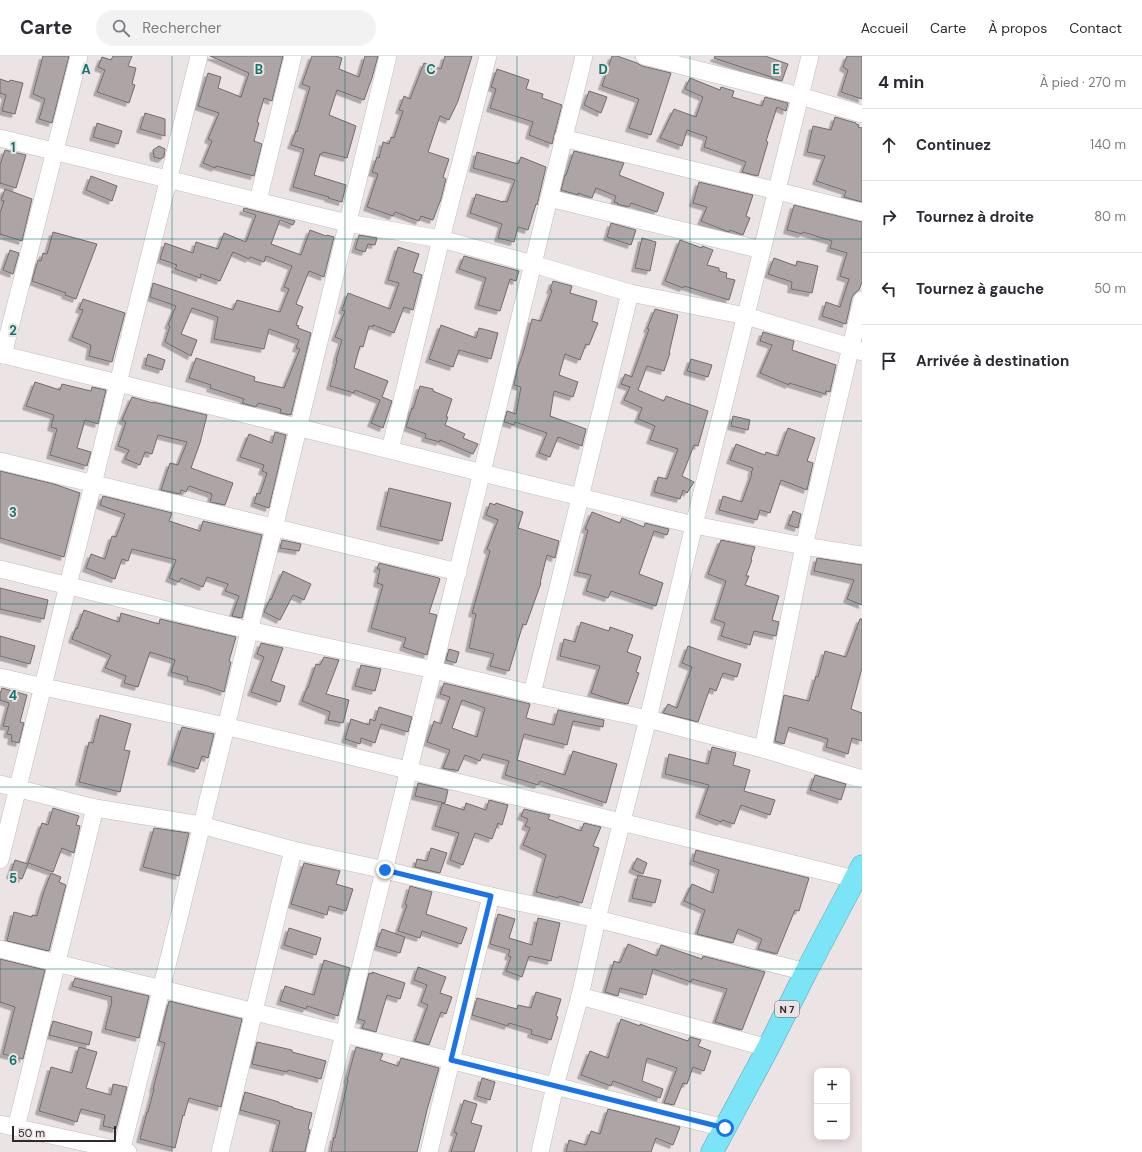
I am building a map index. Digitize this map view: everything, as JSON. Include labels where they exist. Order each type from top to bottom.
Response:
[{"type":"highway","name":"N 7","points":[[712,1152],[859,873]]},
{"type":"street","points":[[79,56],[1,355],[694,525],[804,546],[862,555]]},
{"type":"street","points":[[1,854],[199,56]]},
{"type":"street","points":[[258,201],[293,56]]},
{"type":"street","points":[[0,1124],[123,1152],[160,989],[226,726],[388,56]]},
{"type":"street","points":[[390,450],[441,239],[488,56]]},
{"type":"street","points":[[315,1152],[584,56]]},
{"type":"street","points":[[644,56],[800,96],[862,114]]},
{"type":"street","points":[[540,1152],[555,1086],[580,996],[597,919],[648,719],[694,525],[810,56]]},
{"type":"street","points":[[0,138],[347,223],[441,239],[533,264],[630,293],[746,316],[856,350]]},
{"type":"street","points":[[563,138],[862,212]]},
{"type":"street","points":[[549,198],[762,250]]},
{"type":"street","points":[[532,694],[630,293]]},
{"type":"street","points":[[763,749],[804,546],[856,350],[862,300]]},
{"type":"street","points":[[0,461],[458,572]]},
{"type":"street","points":[[0,569],[248,630],[434,670],[532,694],[648,719],[763,749],[862,779]]},
{"type":"street","points":[[0,677],[226,726],[622,822],[859,873]]},
{"type":"street","points":[[0,784],[95,808],[201,824],[293,850],[597,919],[806,972]]},
{"type":"street","points":[[16,1128],[95,808]]},
{"type":"street","points":[[220,1152],[293,850]]},
{"type":"street","points":[[429,1152],[491,896]]},
{"type":"street","points":[[0,949],[725,1128]]},
{"type":"street","points":[[580,996],[768,1048]]},
{"type":"building","points":[[43,56],[69,56],[52,123],[39,119],[45,99],[33,94]]},
{"type":"building","points":[[113,56],[132,56],[128,66],[136,68],[132,84],[135,85],[129,103],[97,92],[105,70],[98,67],[102,57],[111,60]]},
{"type":"building","points":[[210,56],[283,56],[272,101],[264,98],[257,122],[259,123],[254,141],[262,144],[254,176],[216,166],[215,168],[203,163],[212,141],[208,139],[219,113],[198,106],[208,73],[221,77],[218,88],[241,97],[249,73]]},
{"type":"building","points":[[312,56],[335,56],[342,58],[339,69],[359,77],[365,56],[378,56],[364,100],[337,90],[329,115],[356,126],[347,158],[323,152],[320,154],[314,175],[346,185],[342,202],[293,187],[304,149],[291,145],[296,131],[297,132],[310,87],[302,84]]},
{"type":"building","points":[[445,56],[472,56],[458,101],[449,120],[440,116],[428,152],[449,159],[443,177],[446,179],[441,199],[433,220],[421,216],[419,221],[395,212],[393,216],[367,207],[378,174],[372,172],[377,157],[379,158],[383,142],[389,144],[391,137],[394,138],[403,111],[399,110],[404,96],[410,99],[424,63],[441,69]]},
{"type":"building","points":[[612,56],[617,56],[642,66],[671,73],[651,135],[629,128],[639,99],[602,86]]},
{"type":"building","points":[[715,56],[765,56],[788,64],[782,81],[714,58]]},
{"type":"building","points":[[847,56],[862,56],[862,99],[841,92],[848,70],[843,67]]},
{"type":"building","points":[[497,69],[529,80],[526,89],[543,94],[542,98],[562,105],[552,144],[529,135],[533,122],[490,108],[496,89],[491,87]]},
{"type":"building","points":[[690,78],[720,90],[721,87],[734,91],[732,97],[762,106],[765,97],[788,103],[786,111],[777,107],[766,141],[768,142],[758,176],[742,172],[746,162],[704,147],[707,137],[687,130],[682,146],[660,138],[674,109],[696,117],[703,97],[685,89]]},
{"type":"building","points":[[0,79],[9,82],[10,80],[23,83],[15,114],[2,111],[6,95],[0,93]]},
{"type":"building","points":[[589,91],[607,97],[601,113],[584,105]]},
{"type":"building","points":[[145,113],[165,119],[165,136],[140,129]]},
{"type":"building","points":[[835,117],[856,123],[859,125],[858,127],[862,128],[862,202],[844,197],[846,191],[816,181],[825,156],[807,152],[813,126],[831,130]]},
{"type":"building","points":[[97,123],[122,131],[118,144],[93,137]]},
{"type":"building","points":[[159,146],[165,149],[164,157],[161,159],[154,157],[153,150]]},
{"type":"building","points":[[5,150],[26,155],[16,188],[0,183],[0,165]]},
{"type":"building","points":[[574,151],[624,163],[619,175],[664,193],[657,212],[631,203],[629,207],[617,204],[618,203],[614,202],[616,196],[596,188],[592,198],[578,193],[578,195],[561,190]]},
{"type":"building","points":[[477,152],[518,164],[521,157],[546,167],[537,205],[536,204],[528,230],[518,227],[514,242],[498,238],[502,224],[470,213],[476,194],[507,202],[515,180],[473,168]]},
{"type":"building","points":[[91,176],[117,186],[112,201],[86,190]]},
{"type":"building","points":[[699,182],[753,195],[746,216],[750,218],[743,235],[730,230],[729,232],[726,231],[701,221],[707,207],[693,203]]},
{"type":"building","points":[[5,189],[32,199],[22,241],[0,234],[0,213],[4,201],[1,200]]},
{"type":"building","points":[[794,205],[862,222],[862,282],[859,290],[852,297],[846,324],[822,316],[826,302],[840,307],[849,279],[840,276],[847,253],[830,248],[832,241],[803,232],[802,234],[787,230]]},
{"type":"building","points":[[244,208],[295,221],[293,225],[280,220],[271,244],[301,255],[310,230],[326,236],[334,237],[324,277],[309,271],[296,304],[303,307],[296,325],[299,326],[298,328],[311,333],[291,415],[280,413],[281,409],[258,403],[256,407],[242,403],[244,399],[210,388],[211,385],[189,378],[196,358],[255,377],[254,381],[284,388],[300,349],[296,348],[299,340],[269,329],[264,349],[214,339],[218,317],[192,308],[181,334],[197,340],[191,356],[165,342],[170,326],[168,325],[176,306],[150,297],[153,283],[233,310],[237,300],[280,312],[289,289],[284,287],[292,266],[266,256],[264,262],[250,257],[249,259],[233,252],[220,281],[201,274],[200,278],[175,269],[177,265],[160,259],[165,243],[193,253],[196,242],[218,249],[224,233],[246,242],[256,215],[243,211]]},
{"type":"building","points":[[611,223],[636,230],[631,245],[607,237]]},
{"type":"building","points":[[53,232],[97,244],[76,299],[65,295],[66,293],[32,281],[38,260],[41,261],[43,253],[47,254]]},
{"type":"building","points":[[359,235],[377,238],[375,245],[368,244],[365,252],[355,249]]},
{"type":"building","points":[[642,238],[656,242],[650,271],[635,268]]},
{"type":"building","points":[[680,240],[702,248],[702,246],[713,250],[707,265],[719,268],[719,271],[727,273],[726,278],[735,280],[729,300],[684,286],[683,288],[665,281]]},
{"type":"building","points":[[398,247],[419,254],[413,272],[422,275],[413,310],[404,307],[394,333],[373,325],[373,327],[369,326],[363,347],[360,346],[354,368],[388,381],[382,397],[392,401],[383,428],[371,423],[380,400],[355,390],[354,393],[330,386],[342,340],[335,337],[345,311],[342,310],[348,293],[390,309],[399,283],[388,280]]},
{"type":"building","points":[[10,250],[19,253],[13,274],[3,270]]},
{"type":"building","points":[[464,256],[519,271],[516,281],[510,279],[500,311],[478,305],[486,278],[459,269]]},
{"type":"building","points":[[774,258],[796,266],[797,261],[818,266],[812,293],[791,289],[792,282],[768,274]]},
{"type":"building","points":[[553,281],[572,286],[570,293],[597,301],[592,321],[598,323],[589,345],[586,344],[580,360],[565,354],[559,375],[578,382],[573,397],[554,391],[550,416],[586,429],[582,446],[558,437],[550,457],[539,453],[547,433],[515,422],[514,425],[504,422],[507,411],[516,414],[521,387],[514,385],[517,370],[532,319],[541,321],[552,290],[550,290]]},
{"type":"building","points":[[83,299],[125,313],[112,362],[89,356],[91,345],[72,337],[83,310],[79,309]]},
{"type":"building","points":[[655,309],[678,315],[670,353],[664,371],[647,366],[638,390],[664,401],[666,396],[708,411],[698,446],[694,445],[682,476],[694,482],[687,493],[683,490],[680,499],[654,492],[658,477],[667,479],[678,449],[650,440],[655,426],[638,419],[642,408],[624,400],[630,387],[621,384],[625,374],[632,377]]},
{"type":"building","points":[[441,325],[476,338],[479,328],[498,333],[491,359],[459,350],[453,367],[429,359]]},
{"type":"building","points":[[763,332],[794,341],[792,350],[836,365],[830,392],[826,391],[825,394],[789,383],[789,385],[760,373],[772,345],[760,341]]},
{"type":"building","points":[[148,354],[165,360],[162,370],[145,365]]},
{"type":"building","points":[[691,359],[712,365],[708,377],[687,371]]},
{"type":"building","points":[[35,382],[60,390],[62,384],[91,391],[92,387],[106,390],[98,424],[85,420],[77,448],[91,452],[87,466],[50,455],[57,429],[51,427],[54,415],[26,406]]},
{"type":"building","points":[[420,386],[433,389],[433,391],[452,399],[445,425],[465,434],[463,438],[478,444],[473,454],[440,440],[440,442],[425,438],[426,434],[406,427]]},
{"type":"building","points":[[132,397],[207,415],[200,443],[191,468],[233,483],[225,505],[210,502],[212,494],[189,486],[186,492],[181,490],[180,494],[161,490],[170,463],[178,465],[187,442],[158,435],[152,454],[145,452],[140,465],[125,459],[129,450],[118,446],[126,422],[122,420]]},
{"type":"building","points":[[733,416],[750,420],[748,430],[731,426]]},
{"type":"building","points":[[788,428],[815,438],[807,461],[813,463],[807,490],[781,480],[770,513],[760,510],[757,520],[719,510],[723,496],[742,502],[752,474],[753,468],[730,460],[736,444],[765,455],[766,452],[778,456]]},
{"type":"building","points":[[275,432],[286,435],[269,508],[254,503],[257,493],[260,494],[267,473],[262,471],[264,465],[240,457],[249,434],[272,443]]},
{"type":"building","points":[[0,471],[54,484],[80,493],[64,557],[0,538]]},
{"type":"building","points":[[389,488],[451,503],[442,541],[380,526]]},
{"type":"building","points":[[103,496],[172,513],[169,521],[200,531],[203,521],[262,535],[242,618],[232,616],[239,596],[225,591],[228,584],[207,577],[203,587],[181,578],[179,582],[169,578],[176,560],[132,549],[128,561],[122,559],[115,579],[86,568],[91,554],[105,559],[112,536],[116,537],[125,514],[100,505]]},
{"type":"building","points":[[490,503],[495,505],[496,503],[523,512],[518,528],[559,541],[555,558],[547,555],[541,583],[526,625],[523,624],[509,671],[490,666],[494,654],[469,648],[476,614],[472,613],[490,551],[487,549],[498,520],[486,515]]},
{"type":"building","points":[[793,511],[801,514],[798,528],[788,525]]},
{"type":"building","points":[[592,512],[620,523],[622,518],[644,527],[645,523],[669,529],[667,535],[654,531],[639,574],[663,583],[656,606],[611,591],[608,598],[586,591],[591,575],[577,572],[588,530],[585,529]]},
{"type":"building","points":[[282,540],[301,544],[299,551],[280,548]]},
{"type":"building","points":[[721,540],[755,547],[746,576],[749,576],[745,585],[779,596],[772,620],[779,622],[776,636],[754,631],[750,645],[721,636],[725,623],[714,619],[726,581],[708,574]]},
{"type":"building","points":[[817,558],[862,565],[862,605],[847,599],[854,580],[814,571]]},
{"type":"building","points":[[379,563],[440,579],[429,613],[437,615],[427,655],[403,647],[406,638],[371,628],[383,585],[377,583],[380,569],[377,569]]},
{"type":"building","points":[[283,571],[311,584],[304,600],[293,595],[280,620],[264,612],[270,599],[271,600]]},
{"type":"building","points":[[0,588],[48,600],[44,619],[0,609]]},
{"type":"building","points":[[84,610],[119,622],[121,613],[159,624],[160,619],[236,637],[229,661],[231,662],[224,692],[187,681],[188,677],[171,672],[175,660],[150,652],[138,687],[124,683],[126,676],[105,668],[111,655],[72,639]]},
{"type":"building","points":[[860,619],[862,619],[862,668],[851,709],[862,713],[862,741],[852,738],[848,754],[826,747],[828,739],[789,727],[784,744],[775,741],[784,695],[809,701],[816,676],[818,677],[825,651],[846,657]]},
{"type":"building","points":[[581,622],[609,631],[610,627],[633,635],[627,652],[641,657],[636,672],[639,673],[628,704],[591,693],[600,666],[560,656],[564,639],[575,642]]},
{"type":"building","points":[[0,636],[35,646],[30,664],[0,656]]},
{"type":"building","points":[[261,643],[283,648],[271,681],[285,686],[280,702],[251,692],[264,657],[257,654]]},
{"type":"building","points":[[688,646],[741,664],[737,677],[723,673],[716,691],[710,688],[698,722],[663,713],[668,704],[677,708],[692,667],[682,663]]},
{"type":"building","points":[[449,649],[459,652],[456,663],[446,660]]},
{"type":"building","points":[[324,657],[339,660],[326,694],[349,700],[343,723],[328,720],[330,712],[302,701],[316,664],[320,665]]},
{"type":"building","points":[[361,665],[381,669],[375,691],[355,686]]},
{"type":"building","points":[[444,683],[530,704],[526,718],[554,725],[558,710],[604,720],[603,727],[573,721],[567,745],[524,734],[517,760],[565,775],[573,751],[617,764],[606,803],[540,781],[538,785],[505,775],[509,761],[483,754],[480,761],[465,755],[458,771],[443,768],[450,750],[427,742],[434,721],[441,724],[450,697],[440,694]],"holes":[[[462,700],[485,708],[477,737],[452,728]]]},
{"type":"building","points":[[2,688],[27,695],[20,722],[24,723],[19,743],[11,741],[12,735],[7,734],[9,727],[3,726],[9,703],[0,700]]},
{"type":"building","points":[[379,707],[412,717],[408,732],[381,724],[375,743],[361,738],[360,744],[345,739],[351,719],[369,725],[370,719],[375,721]]},
{"type":"building","points":[[100,715],[131,724],[124,750],[130,751],[120,792],[79,782],[89,742],[93,743]]},
{"type":"building","points":[[182,727],[214,734],[208,758],[202,756],[198,769],[171,761]]},
{"type":"building","points":[[712,747],[736,753],[733,765],[750,770],[744,791],[775,800],[770,815],[741,805],[734,824],[722,820],[721,822],[699,814],[709,785],[665,774],[669,754],[708,764]]},
{"type":"building","points":[[815,775],[846,784],[841,800],[810,790]]},
{"type":"building","points":[[418,783],[448,790],[445,803],[415,796]]},
{"type":"building","points":[[489,800],[508,805],[502,825],[498,823],[492,839],[475,833],[463,865],[450,860],[459,833],[435,826],[442,803],[464,810],[466,803],[486,810]]},
{"type":"building","points":[[53,808],[79,816],[76,825],[80,826],[74,853],[62,848],[53,872],[28,863],[42,823],[48,825]]},
{"type":"building","points":[[524,809],[550,815],[548,819],[581,831],[584,823],[601,827],[593,846],[599,848],[582,903],[559,896],[558,898],[536,892],[546,855],[523,845],[530,828],[525,826],[528,819],[521,816]]},
{"type":"building","points":[[154,828],[189,833],[179,876],[143,867]]},
{"type":"building","points":[[431,848],[447,853],[440,873],[415,867],[417,859],[427,861]]},
{"type":"building","points":[[696,850],[809,878],[799,911],[795,910],[777,954],[758,949],[762,939],[738,929],[733,943],[697,934],[705,910],[684,901],[692,884],[713,893],[719,870],[693,861]]},
{"type":"building","points":[[637,858],[647,863],[643,874],[632,869]]},
{"type":"building","points":[[15,860],[28,864],[22,879],[10,875]]},
{"type":"building","points":[[304,863],[340,871],[336,884],[353,889],[346,911],[329,906],[327,915],[291,904]]},
{"type":"building","points":[[51,873],[61,877],[59,882],[66,885],[49,951],[7,941],[14,912],[32,917],[32,915],[37,916]]},
{"type":"building","points":[[638,875],[661,880],[655,903],[632,898]]},
{"type":"building","points":[[410,886],[432,892],[426,914],[467,928],[461,944],[422,931],[420,938],[398,931],[407,905],[405,904]]},
{"type":"building","points":[[498,914],[515,919],[509,938],[532,945],[538,918],[560,923],[551,961],[529,956],[522,977],[506,971],[511,957],[508,956],[510,950],[490,944]]},
{"type":"building","points":[[289,928],[321,938],[316,955],[284,945]]},
{"type":"building","points":[[382,929],[405,937],[400,953],[376,946]]},
{"type":"building","points":[[628,944],[657,956],[661,945],[702,959],[703,956],[765,972],[742,1030],[715,1022],[727,989],[692,979],[691,982],[653,969],[646,995],[620,988],[618,996],[605,992],[614,961],[620,963]]},
{"type":"building","points":[[0,959],[45,970],[23,1059],[3,1054],[15,1007],[0,1002]]},
{"type":"building","points":[[324,960],[350,968],[338,1016],[307,1006],[306,1009],[280,1001],[285,986],[314,995]]},
{"type":"building","points":[[418,967],[446,977],[440,993],[452,997],[446,1014],[441,1012],[429,1045],[415,1041],[428,1005],[421,1002],[427,985],[414,980]]},
{"type":"building","points":[[372,972],[405,983],[400,999],[387,995],[376,1032],[362,1028],[365,1021],[358,1019],[369,973],[372,974]]},
{"type":"building","points":[[75,978],[149,996],[139,1038],[105,1029],[112,997],[72,986]]},
{"type":"building","points":[[536,992],[561,999],[556,1016],[558,1017],[551,1040],[531,1034],[532,1030],[509,1023],[508,1026],[472,1015],[477,998],[517,1009],[518,1005],[531,1008]]},
{"type":"building","points":[[169,1001],[242,1019],[221,1107],[189,1098],[175,1148],[140,1139],[165,1043],[159,1041]]},
{"type":"building","points":[[621,1019],[688,1041],[690,1037],[701,1040],[698,1046],[711,1051],[704,1071],[693,1067],[687,1084],[683,1083],[674,1105],[664,1103],[677,1068],[647,1058],[642,1081],[663,1089],[660,1098],[613,1081],[611,1086],[581,1075],[590,1051],[608,1058]]},
{"type":"building","points":[[53,1021],[92,1032],[89,1045],[49,1035]]},
{"type":"building","points":[[257,1042],[292,1050],[292,1052],[326,1061],[321,1079],[288,1070],[287,1072],[252,1064]]},
{"type":"building","points":[[79,1047],[97,1052],[86,1088],[111,1095],[113,1084],[127,1087],[116,1129],[103,1126],[105,1115],[81,1109],[77,1122],[39,1111],[51,1067],[72,1073]]},
{"type":"building","points":[[356,1047],[383,1054],[380,1060],[398,1066],[401,1058],[439,1068],[417,1152],[331,1152]]},
{"type":"building","points":[[482,1078],[495,1082],[490,1100],[477,1096]]},
{"type":"building","points":[[245,1092],[312,1113],[305,1152],[272,1152],[280,1121],[240,1110]]},
{"type":"building","points":[[464,1100],[477,1104],[471,1123],[482,1126],[474,1152],[451,1152],[457,1133],[454,1132]]},
{"type":"building","points":[[608,1109],[680,1127],[673,1145],[656,1138],[651,1152],[566,1152],[569,1140],[586,1145],[591,1131],[600,1134]]},
{"type":"route","points":[[385,870],[491,896],[451,1060],[725,1128]]}]
